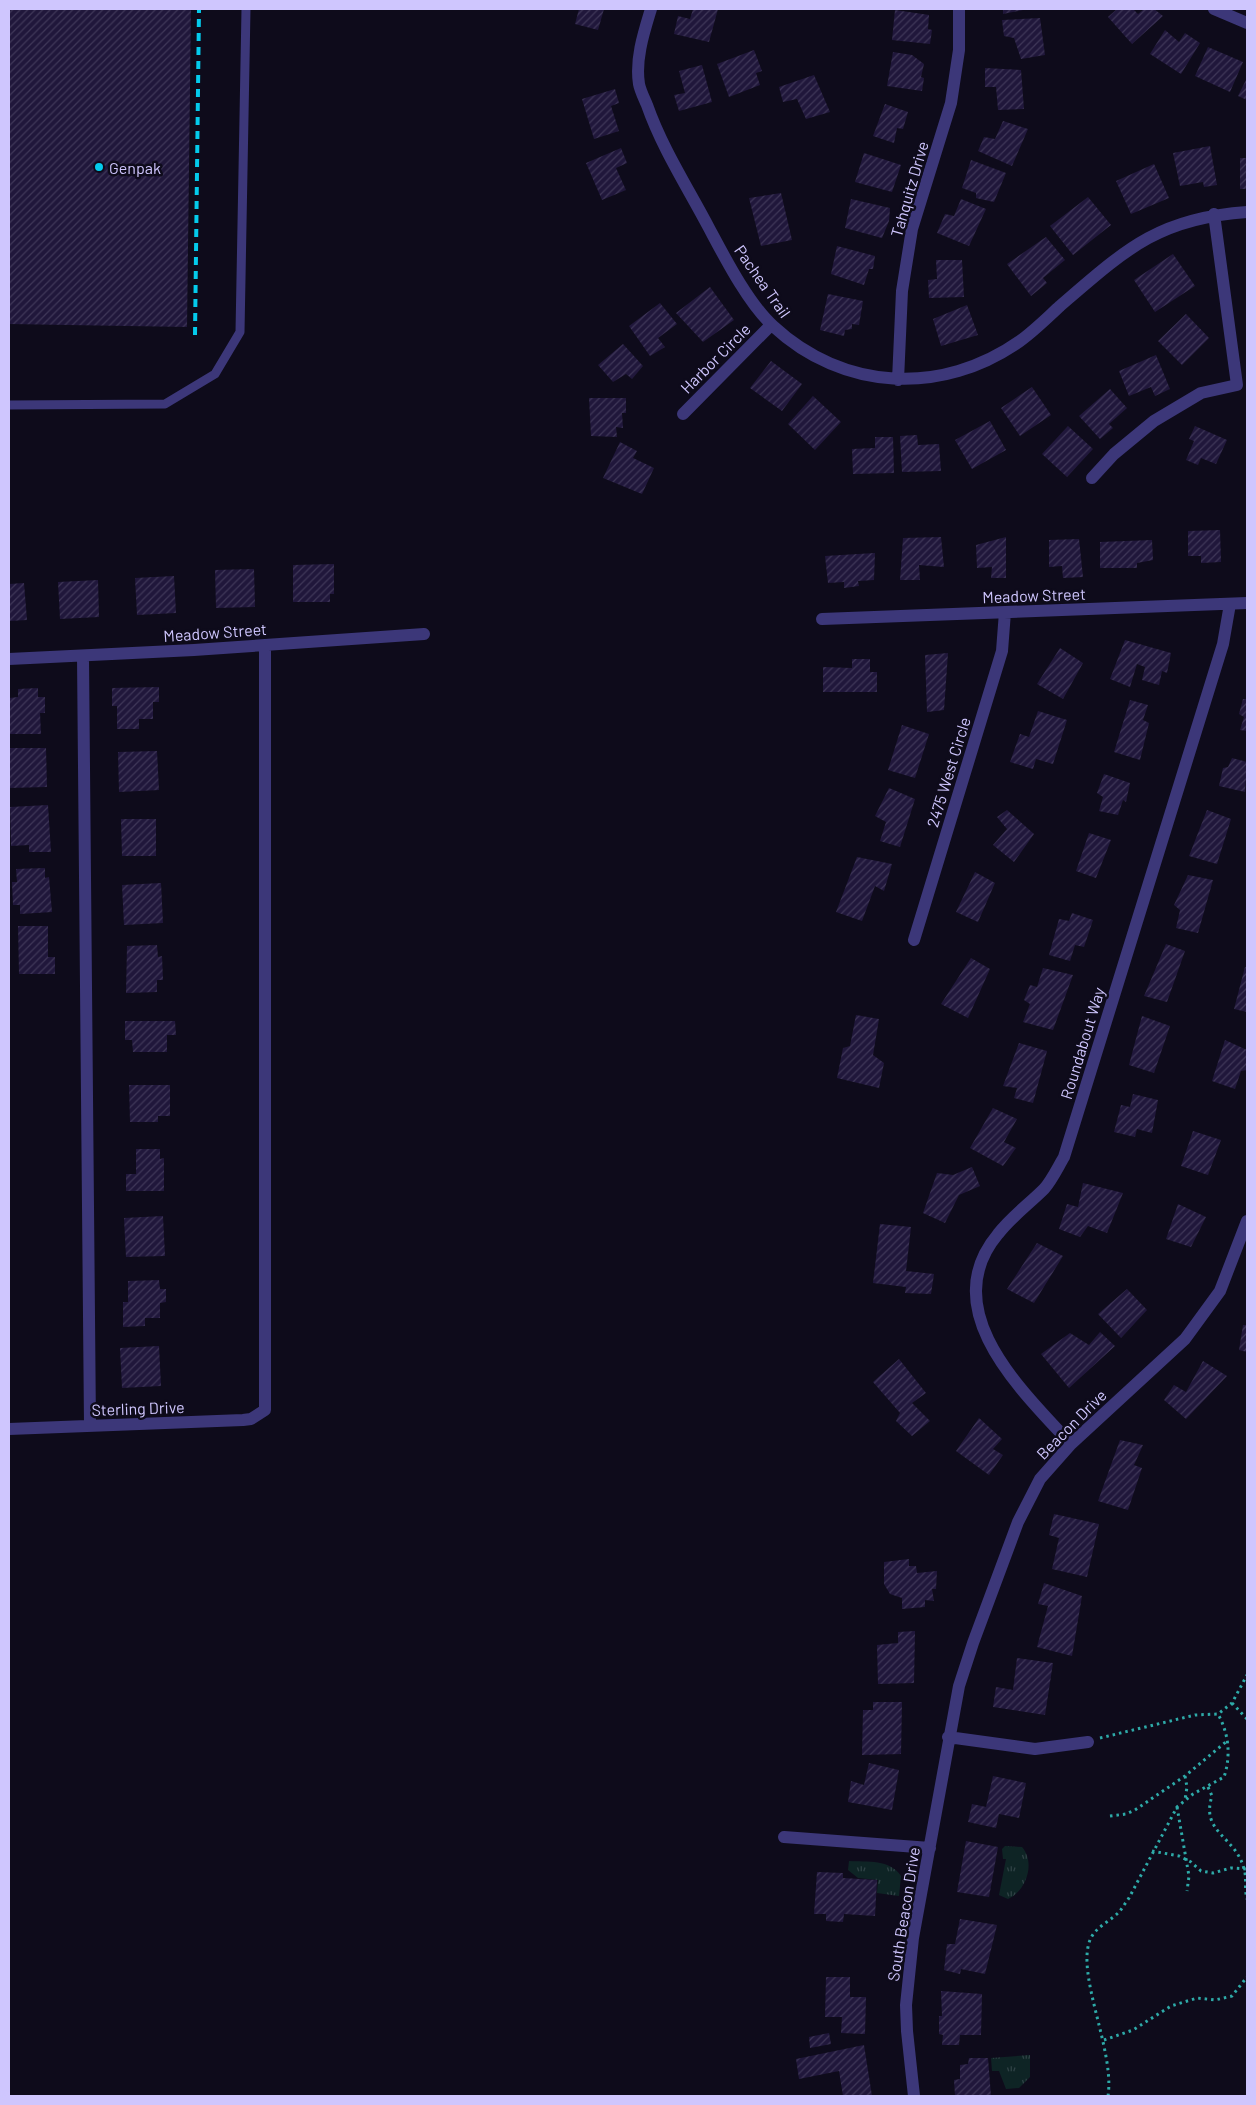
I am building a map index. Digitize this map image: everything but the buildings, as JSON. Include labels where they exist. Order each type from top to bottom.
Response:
[{"type":"street","name":"Pachea Trail","points":[[651,9],[641,43],[639,84],[655,128],[735,275],[771,324],[803,352],[850,373],[898,380],[948,375],[984,362],[1020,341],[1114,259],[1149,236],[1181,222],[1214,214],[1247,212]]},
{"type":"street","name":"Tahquitz Drive","points":[[898,380],[902,291],[910,238],[951,103],[959,50],[959,9]]},
{"type":"street","points":[[1214,9],[1247,23]]},
{"type":"street","points":[[1092,478],[1114,454],[1154,421],[1201,393],[1237,385],[1214,214]]},
{"type":"street","name":"Harbor Circle","points":[[683,414],[771,324]]},
{"type":"street","name":"Meadow Street","points":[[822,619],[1247,603]]},
{"type":"street","name":"Roundabout Way","points":[[1071,1444],[1006,1368],[987,1339],[977,1314],[976,1284],[983,1257],[997,1234],[1045,1187],[1064,1157],[1223,644],[1230,604]]},
{"type":"street","name":"2475 West Circle","points":[[914,940],[1002,651],[1005,612]]},
{"type":"street","name":"Meadow Street","points":[[9,660],[83,657],[424,634]]},
{"type":"street","name":"Sterling Drive","points":[[9,1429],[243,1420],[265,1410],[265,645]]},
{"type":"street","points":[[83,657],[90,1426]]},
{"type":"street","name":"Beacon Drive","points":[[948,1737],[959,1686],[970,1651],[1018,1522],[1040,1479],[1071,1444],[1185,1339],[1220,1291],[1247,1221]]},
{"type":"street","points":[[948,1737],[1035,1749],[1088,1742]]},
{"type":"street","name":"South Beacon Drive","points":[[914,2096],[906,2004],[913,1938],[948,1737]]},
{"type":"street","points":[[784,1837],[930,1848]]},
{"type":"lane","points":[[9,405],[165,404],[215,374],[240,332],[246,9]]},
{"type":"path","points":[[1088,1742],[1104,1736],[1173,1720],[1218,1714],[1232,1703],[1247,1675]]},
{"type":"path","points":[[1232,1703],[1247,1719]]},
{"type":"path","points":[[1108,2096],[1108,2062],[1087,1958],[1090,1940],[1119,1911],[1152,1851],[1169,1826],[1177,1807],[1224,1777],[1229,1762],[1227,1741],[1223,1724],[1218,1714]]},
{"type":"path","points":[[1110,1816],[1126,1814],[1135,1810],[1185,1776],[1227,1741]]},
{"type":"path","points":[[1185,1776],[1187,1787],[1185,1801]]},
{"type":"path","points":[[1208,1787],[1212,1796],[1208,1808],[1210,1822],[1235,1851],[1246,1869],[1244,1886],[1247,1899]]},
{"type":"path","points":[[1177,1807],[1189,1876],[1187,1891]]},
{"type":"path","points":[[1152,1851],[1186,1859],[1201,1871],[1214,1873],[1231,1868],[1246,1869]]},
{"type":"path","points":[[1104,2040],[1133,2030],[1171,2006],[1197,1998],[1215,2000],[1232,1996],[1247,1977]]},
{"type":"green space","points":[[1005,1846],[1022,1847],[1028,1861],[1027,1876],[1024,1883],[1020,1890],[1008,1899],[999,1895],[1006,1859],[1003,1859],[1002,1849]]},
{"type":"green space","points":[[849,1861],[878,1862],[891,1867],[901,1876],[899,1896],[877,1893],[878,1880],[858,1878],[848,1870]]},
{"type":"green space","points":[[1030,2055],[1030,2077],[1019,2088],[1006,2089],[999,2071],[992,2071],[991,2058]]},
{"type":"railway","points":[[195,335],[199,9]]},
{"type":"place","name":"Genpak","points":[[99,167]]}]
